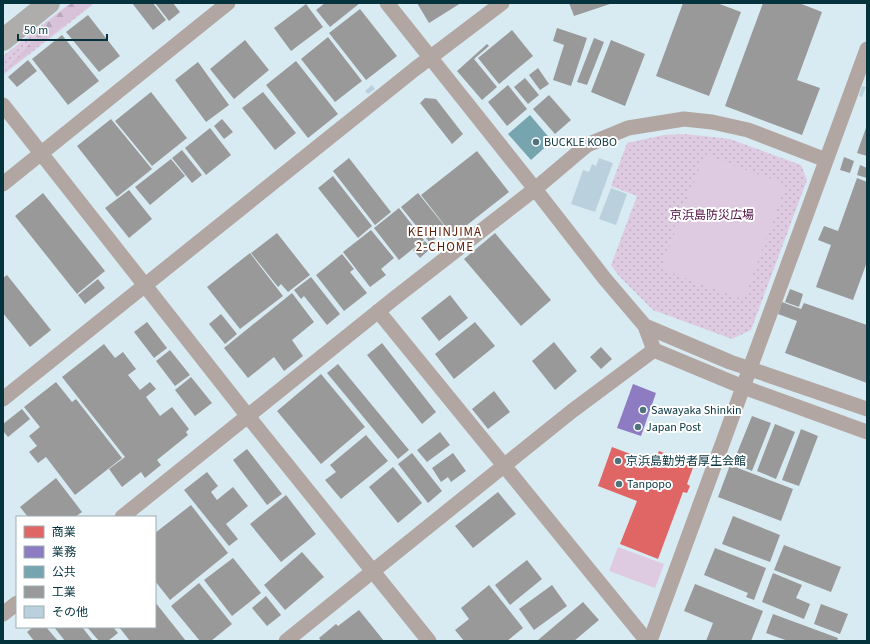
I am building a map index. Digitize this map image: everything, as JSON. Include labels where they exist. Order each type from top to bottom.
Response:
[{"type":"highway","points":[[3,40],[49,3]]},
{"type":"street","points":[[3,184],[228,3]]},
{"type":"street","points":[[387,3],[536,189],[605,279],[645,326],[654,350],[743,387],[867,432]]},
{"type":"street","points":[[3,399],[430,57],[502,3]]},
{"type":"street","points":[[650,641],[867,49]]},
{"type":"street","points":[[3,105],[146,284],[247,415],[371,571],[429,641]]},
{"type":"street","points":[[123,516],[378,311],[536,189],[587,145],[628,128],[684,120],[712,122],[748,130],[826,160]]},
{"type":"street","points":[[378,311],[647,641]]},
{"type":"street","points":[[645,326],[750,369],[867,409]]},
{"type":"street","points":[[286,641],[504,464],[578,406],[654,350]]},
{"type":"street","points":[[3,614],[16,604]]},
{"type":"green space","points":[[70,3],[95,3],[3,75],[3,56]]},
{"type":"green space","points":[[72,3],[93,3],[3,73],[37,36],[36,31]]},
{"type":"green space","name":"京浜島防災広場","points":[[685,134],[730,139],[801,165],[807,180],[751,330],[732,339],[653,310],[619,276],[611,265],[637,196],[611,186],[627,143],[664,135]]},
{"type":"green space","points":[[704,155],[786,184],[744,300],[661,269]]},
{"type":"green space","points":[[618,547],[664,564],[655,588],[609,571]]},
{"type":"building: 商業","name":"京浜島勤労者厚生会館","points":[[612,447],[654,463],[659,451],[694,465],[687,484],[690,486],[687,493],[683,492],[658,559],[620,544],[637,501],[598,486]]},
{"type":"building: 業務","points":[[633,384],[656,393],[641,436],[617,428]]},
{"type":"building: 公共","points":[[530,115],[552,141],[531,160],[508,134]]},
{"type":"building: 工業","points":[[132,3],[153,3],[166,20],[153,30]]},
{"type":"building: 工業","points":[[155,3],[173,3],[180,12],[169,21]]},
{"type":"building: 工業","points":[[325,3],[360,3],[330,27],[316,10]]},
{"type":"building: 工業","points":[[417,3],[461,3],[429,23]]},
{"type":"building: 工業","points":[[569,3],[613,3],[574,16]]},
{"type":"building: 工業","points":[[683,3],[717,3],[741,12],[709,96],[656,76]]},
{"type":"building: 工業","points":[[763,3],[799,3],[822,12],[797,80],[820,88],[802,135],[725,106]]},
{"type":"building: 工業","points":[[306,4],[323,27],[291,51],[274,28]]},
{"type":"building: 工業","points":[[360,9],[397,56],[366,80],[329,33]]},
{"type":"building: 工業","points":[[88,15],[120,56],[99,72],[66,32]]},
{"type":"building: 工業","points":[[557,28],[587,38],[571,86],[553,80],[564,45],[553,41]]},
{"type":"building: 工業","points":[[512,30],[533,56],[499,84],[478,58]]},
{"type":"building: 工業","points":[[62,35],[99,81],[68,105],[32,59]]},
{"type":"building: 工業","points":[[328,37],[362,81],[335,102],[301,59]]},
{"type":"building: 工業","points":[[594,38],[604,42],[587,85],[577,82]]},
{"type":"building: 工業","points":[[245,40],[269,70],[234,99],[210,69]]},
{"type":"building: 工業","points":[[611,40],[645,54],[625,106],[591,92]]},
{"type":"building: 工業","points":[[487,44],[489,46],[474,59],[497,87],[482,100],[457,71]]},
{"type":"building: 工業","points":[[28,60],[37,71],[17,87],[8,77]]},
{"type":"building: 工業","points":[[296,61],[338,114],[308,138],[266,85]]},
{"type":"building: 工業","points":[[198,62],[229,105],[206,122],[175,80]]},
{"type":"building: 工業","points":[[538,68],[549,84],[540,90],[529,75]]},
{"type":"building: 工業","points":[[525,78],[539,95],[528,104],[514,87]]},
{"type":"building: 工業","points":[[508,85],[527,109],[507,126],[488,102]]},
{"type":"building: 工業","points":[[151,92],[187,138],[152,166],[115,121]]},
{"type":"building: 工業","points":[[263,92],[296,133],[275,150],[242,108]]},
{"type":"building: 工業","points":[[549,95],[571,120],[555,134],[533,109]]},
{"type":"building: 工業","points":[[425,98],[436,99],[463,134],[452,144],[420,103]]},
{"type":"building: 工業","points":[[111,119],[152,169],[117,197],[77,146]]},
{"type":"building: 工業","points":[[222,119],[233,132],[224,139],[214,126]]},
{"type":"building: 工業","points":[[867,125],[867,156],[857,153]]},
{"type":"building: 工業","points":[[210,128],[231,155],[206,175],[185,148]]},
{"type":"building: 工業","points":[[182,150],[202,175],[192,183],[172,158]]},
{"type":"building: 工業","points":[[477,151],[509,192],[453,236],[421,195]]},
{"type":"building: 工業","points":[[844,157],[854,161],[850,173],[840,170]]},
{"type":"building: 工業","points":[[349,158],[391,212],[375,225],[333,171]]},
{"type":"building: 工業","points":[[171,159],[185,176],[150,205],[135,187]]},
{"type":"building: 工業","points":[[860,165],[867,168],[867,178],[857,175]]},
{"type":"building: 工業","points":[[333,176],[372,226],[358,238],[318,188]]},
{"type":"building: 工業","points":[[857,178],[867,182],[867,262],[853,300],[816,287],[831,245],[818,240],[824,226],[838,231]]},
{"type":"building: 工業","points":[[129,190],[152,219],[129,238],[105,208]]},
{"type":"building: 工業","points":[[43,193],[105,271],[77,294],[15,216]]},
{"type":"building: 工業","points":[[418,193],[447,229],[430,243],[401,207]]},
{"type":"building: 工業","points":[[399,208],[424,240],[399,260],[374,228]]},
{"type":"building: 工業","points":[[371,230],[394,258],[381,269],[386,275],[370,287],[343,252]]},
{"type":"building: 工業","points":[[277,233],[310,275],[288,292],[281,284],[278,287],[251,253]]},
{"type":"building: 工業","points":[[495,233],[551,300],[521,326],[464,259]]},
{"type":"building: 工業","points":[[425,241],[431,248],[420,258],[413,250]]},
{"type":"building: 工業","points":[[250,253],[283,296],[240,329],[207,287]]},
{"type":"building: 工業","points":[[342,254],[354,269],[350,272],[367,293],[344,311],[316,275]]},
{"type":"building: 工業","points":[[7,275],[51,330],[30,347],[3,313],[3,278]]},
{"type":"building: 工業","points":[[311,277],[340,314],[327,325],[304,296],[301,299],[294,290]]},
{"type":"building: 工業","points":[[98,279],[105,288],[85,304],[78,295]]},
{"type":"building: 工業","points":[[790,289],[803,294],[799,307],[785,302]]},
{"type":"building: 工業","points":[[292,293],[314,322],[292,340],[303,356],[284,371],[274,357],[248,378],[224,348]]},
{"type":"building: 工業","points":[[450,295],[468,318],[439,341],[421,318]]},
{"type":"building: 工業","points":[[782,302],[801,309],[804,303],[867,325],[867,383],[785,353],[797,321],[778,314]]},
{"type":"building: 工業","points":[[221,314],[237,334],[225,344],[209,324]]},
{"type":"building: 工業","points":[[147,322],[167,348],[154,358],[134,332]]},
{"type":"building: 工業","points":[[475,322],[495,346],[454,379],[435,354]]},
{"type":"building: 工業","points":[[554,342],[577,371],[555,390],[532,361]]},
{"type":"building: 工業","points":[[382,343],[436,412],[422,424],[367,355]]},
{"type":"building: 工業","points":[[104,344],[115,358],[123,352],[136,369],[128,375],[140,390],[150,382],[156,389],[146,397],[160,416],[172,407],[189,429],[186,432],[188,435],[157,460],[161,465],[145,478],[141,472],[122,487],[109,469],[125,457],[62,377]]},
{"type":"building: 工業","points":[[601,347],[612,359],[601,369],[590,357]]},
{"type":"building: 工業","points":[[170,350],[190,375],[175,386],[156,361]]},
{"type":"building: 工業","points":[[338,364],[409,450],[398,459],[327,373]]},
{"type":"building: 工業","points":[[321,374],[365,427],[321,464],[277,411]]},
{"type":"building: 工業","points":[[191,377],[212,403],[195,416],[175,390]]},
{"type":"building: 工業","points":[[56,382],[72,402],[76,399],[122,458],[75,495],[46,457],[38,463],[29,452],[37,446],[29,436],[40,427],[24,407]]},
{"type":"building: 工業","points":[[494,391],[510,412],[488,429],[472,409]]},
{"type":"building: 工業","points":[[22,409],[30,419],[8,437],[3,431],[3,424]]},
{"type":"building: 工業","points":[[752,416],[771,423],[752,471],[733,463]]},
{"type":"building: 工業","points":[[775,424],[795,432],[776,479],[757,471]]},
{"type":"building: 工業","points":[[801,429],[818,436],[799,486],[782,480]]},
{"type":"building: 工業","points":[[440,432],[450,445],[427,462],[417,450]]},
{"type":"building: 工業","points":[[366,435],[388,461],[341,499],[325,480],[336,472],[330,465]]},
{"type":"building: 工業","points":[[247,449],[282,494],[267,505],[233,460]]},
{"type":"building: 工業","points":[[412,453],[442,491],[428,503],[398,464]]},
{"type":"building: 工業","points":[[453,453],[466,471],[451,482],[448,477],[441,482],[432,468]]},
{"type":"building: 工業","points":[[730,465],[793,489],[781,521],[718,497]]},
{"type":"building: 工業","points":[[393,467],[422,503],[398,523],[369,487]]},
{"type":"building: 工業","points":[[207,472],[218,486],[211,492],[217,500],[233,487],[248,506],[226,524],[238,539],[229,546],[184,490]]},
{"type":"building: 工業","points":[[56,478],[82,512],[76,516],[27,516],[20,507]]},
{"type":"building: 工業","points":[[498,492],[516,514],[473,548],[455,526]]},
{"type":"building: 工業","points":[[286,495],[316,534],[281,562],[250,524]]},
{"type":"building: 工業","points":[[191,505],[228,553],[170,600],[156,582],[156,532]]},
{"type":"building: 工業","points":[[733,516],[780,535],[770,562],[722,544]]},
{"type":"building: 工業","points":[[784,545],[841,567],[831,592],[774,570]]},
{"type":"building: 工業","points":[[715,548],[766,568],[754,600],[746,597],[748,593],[704,575]]},
{"type":"building: 工業","points":[[302,552],[324,577],[285,610],[264,585]]},
{"type":"building: 工業","points":[[233,558],[261,593],[232,616],[204,580]]},
{"type":"building: 工業","points":[[527,560],[542,579],[510,605],[495,585]]},
{"type":"building: 工業","points":[[773,573],[802,585],[796,598],[810,604],[804,619],[762,602]]},
{"type":"building: 工業","points":[[199,583],[232,624],[211,641],[200,641],[171,606]]},
{"type":"building: 工業","points":[[695,584],[763,611],[751,641],[706,641],[713,623],[684,611]]},
{"type":"building: 工業","points":[[489,585],[523,628],[507,641],[464,641],[455,630],[469,619],[461,608]]},
{"type":"building: 工業","points":[[552,585],[567,606],[534,630],[519,609]]},
{"type":"building: 工業","points":[[266,596],[281,615],[267,626],[252,608]]},
{"type":"building: 工業","points":[[583,602],[599,620],[574,641],[538,640]]},
{"type":"building: 工業","points":[[156,603],[186,641],[130,641],[120,628],[156,628]]},
{"type":"building: 工業","points":[[821,604],[848,614],[840,634],[814,624]]},
{"type":"building: 工業","points":[[359,610],[384,641],[321,641],[319,638],[336,624],[338,626]]},
{"type":"building: 工業","points":[[773,614],[838,638],[837,641],[788,641],[766,633]]},
{"type":"building: 工業","points":[[32,628],[47,628],[58,641],[34,641],[27,632]]},
{"type":"building: 工業","points":[[55,628],[83,628],[93,641],[65,641]]},
{"type":"building: 工業","points":[[88,628],[114,628],[118,633],[108,641],[99,641]]},
{"type":"building: その他","points":[[372,85],[375,89],[368,94],[365,91]]},
{"type":"building: その他","points":[[862,86],[866,87],[862,97],[859,96]]},
{"type":"building: その他","points":[[599,158],[613,163],[595,212],[571,204],[583,170],[589,172],[592,164],[596,166]]},
{"type":"building: その他","points":[[611,188],[627,194],[616,225],[599,219]]},
{"type":"place","name":"BUCKLE KOBO","points":[[536,142]]},
{"type":"place","name":"Sawayaka Shinkin","points":[[643,410]]},
{"type":"place","name":"Japan Post","points":[[638,427]]},
{"type":"place","name":"京浜島勤労者厚生会館","points":[[618,461]]},
{"type":"place","name":"Tanpopo","points":[[619,484]]},
{"type":"district","name":"KEIHINJIMA 2-CHOME","points":[[445,238]]}]
